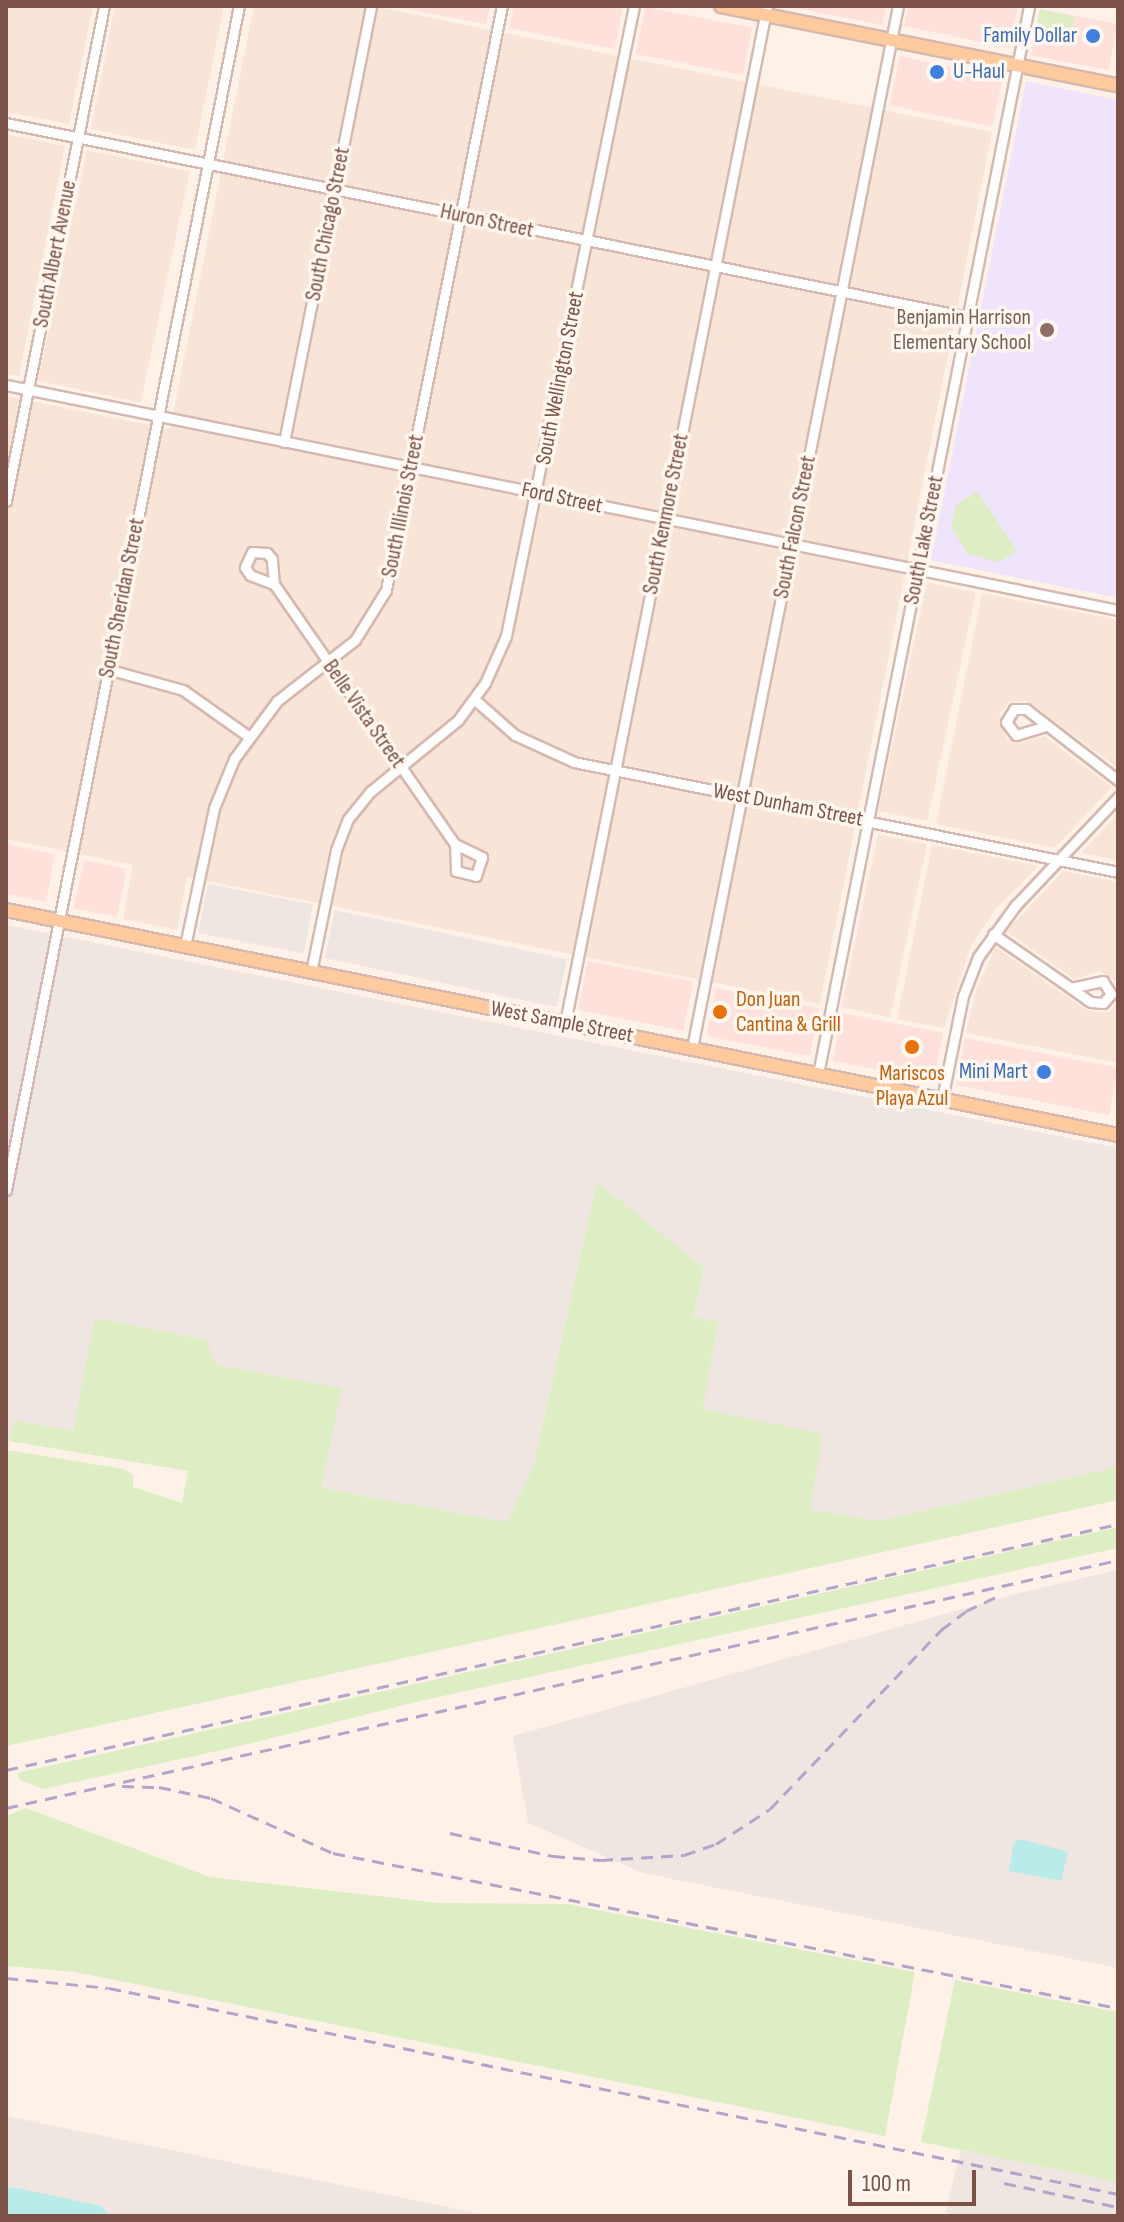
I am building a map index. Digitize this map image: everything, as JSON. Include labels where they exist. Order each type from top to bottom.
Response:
[{"type":"main road","points":[[721,6],[766,10],[891,40],[1118,85]]},
{"type":"main road","name":"West Sample Street","points":[[6,910],[1118,1135]]},
{"type":"street","name":"South Albert Avenue","points":[[6,501],[104,6]]},
{"type":"street","name":"South Sheridan Street","points":[[6,1190],[239,6]]},
{"type":"street","name":"South Chicago Street","points":[[284,442],[371,6]]},
{"type":"street","name":"South Illinois Street","points":[[185,946],[214,808],[248,736],[288,691],[355,640],[380,605],[411,467],[502,6]]},
{"type":"street","name":"South Wellington Street","points":[[311,972],[341,833],[371,791],[444,734],[474,699],[506,636],[634,6]]},
{"type":"street","name":"South Falcon Street","points":[[692,1048],[898,6]]},
{"type":"street","name":"South Lake Street","points":[[818,1074],[1029,6]]},
{"type":"street","name":"South Kenmore Street","points":[[565,1023],[766,10]]},
{"type":"street","name":"Huron Street","points":[[6,123],[968,317]]},
{"type":"street","name":"Ford Street","points":[[6,385],[1118,610]]},
{"type":"street","name":"Belle Vista Street","points":[[274,584],[455,844]]},
{"type":"street","points":[[107,669],[183,690],[248,736]]},
{"type":"street","name":"West Dunham Street","points":[[474,699],[536,748],[615,771],[1118,872]]},
{"type":"street","points":[[1046,726],[1118,780]]},
{"type":"street","points":[[942,1099],[963,996],[993,934],[1118,797]]},
{"type":"street","points":[[993,934],[1071,988]]},
{"type":"shaded area","points":[[6,6],[93,6],[69,124],[6,112]]},
{"type":"shaded area","points":[[115,6],[224,6],[195,150],[91,129]]},
{"type":"shaded area","points":[[254,6],[373,6],[992,132],[820,1004],[187,877],[177,930],[123,919],[133,865],[6,839],[6,396],[170,429]]},
{"type":"shaded area","points":[[392,6],[490,6],[486,24]]},
{"type":"shaded area","points":[[514,6],[623,6],[615,49],[509,28]]},
{"type":"shaded area","points":[[786,6],[886,6],[882,25]]},
{"type":"shaded area","points":[[908,6],[1018,6],[1010,48],[904,26]]},
{"type":"shaded area","points":[[645,7],[752,28],[743,75],[636,54]]},
{"type":"shaded area","points":[[1040,9],[1118,24],[1109,70],[1031,55]]},
{"type":"shaded area","points":[[900,56],[1003,78],[992,127],[890,105]]},
{"type":"shaded area","name":"Benjamin Harrison Elementary School","points":[[1026,81],[1118,100],[1118,598],[931,560]]},
{"type":"shaded area","points":[[6,134],[65,146],[19,376],[6,374]]},
{"type":"shaded area","points":[[87,150],[190,172],[141,403],[38,381]]},
{"type":"shaded area","points":[[927,582],[976,592],[927,821],[878,811]]},
{"type":"shaded area","points":[[982,593],[1118,620],[1118,768],[1026,700],[1010,702],[999,715],[1007,739],[1021,743],[1044,736],[1112,787],[1055,848],[936,824]]},
{"type":"shaded area","points":[[1118,814],[1118,860],[1081,853],[1100,833]]},
{"type":"shaded area","points":[[878,834],[927,844],[890,1018],[841,1007]]},
{"type":"shaded area","points":[[6,844],[55,854],[46,902],[6,894]]},
{"type":"shaded area","points":[[932,845],[1038,866],[995,910],[971,946],[944,1028],[897,1019]]},
{"type":"shaded area","points":[[84,860],[127,869],[117,917],[74,908]]},
{"type":"shaded area","points":[[1063,871],[1118,882],[1118,982],[1099,971],[1074,979],[1006,931]]},
{"type":"shaded area","points":[[208,884],[313,904],[303,953],[198,933]]},
{"type":"shaded area","points":[[335,910],[567,959],[557,1007],[325,958]]},
{"type":"shaded area","points":[[6,925],[1118,1148],[1118,1467],[879,1521],[809,1510],[702,1409],[718,1323],[693,1317],[704,1268],[597,1182],[533,1468],[507,1522],[321,1488],[341,1388],[216,1365],[96,1318],[73,1431],[14,1420],[6,1457]]},
{"type":"shaded area","points":[[996,947],[1088,1011],[1109,1012],[1118,1003],[1118,1063],[966,1033],[977,987]]},
{"type":"shaded area","points":[[588,961],[693,981],[683,1030],[578,1010]]},
{"type":"shaded area","points":[[716,988],[819,1008],[810,1056],[707,1036]]},
{"type":"shaded area","points":[[842,1013],[943,1033],[934,1081],[833,1061]]},
{"type":"shaded area","points":[[965,1038],[1118,1068],[1109,1115],[956,1085]]},
{"type":"shaded area","points":[[1118,1570],[1118,1968],[643,1873],[528,1823],[513,1736],[1015,1594]]},
{"type":"shaded area","points":[[6,2116],[491,2216],[6,2216]]},
{"type":"shaded area","points":[[961,2150],[1118,2182],[1118,2216],[952,2216],[945,2212]]},
{"type":"green space","points":[[1040,9],[1074,16],[1068,47],[1034,39]]},
{"type":"green space","points":[[977,491],[1017,551],[999,562],[968,554],[951,527],[955,506]]},
{"type":"green space","points":[[597,1182],[704,1268],[693,1317],[718,1322],[703,1409],[823,1434],[810,1510],[879,1521],[1118,1467],[1118,1500],[6,1746],[7,1450],[124,1469],[133,1475],[133,1487],[182,1503],[188,1471],[9,1441],[14,1420],[73,1431],[95,1318],[206,1340],[216,1365],[342,1388],[321,1488],[507,1522],[533,1468]]},
{"type":"green space","points":[[1118,1527],[1118,1548],[420,1701],[236,1747],[43,1789],[20,1780],[17,1773]]},
{"type":"green space","points":[[26,1808],[210,1877],[439,1903],[567,1904],[915,1972],[885,2136],[75,1972],[6,1966],[6,1816]]},
{"type":"green space","points":[[955,1980],[1118,2012],[1118,2182],[921,2142]]},
{"type":"water","points":[[1021,1839],[1068,1852],[1061,1881],[1009,1871],[1014,1843]]},
{"type":"water","points":[[12,2187],[101,2206],[110,2216],[6,2216],[6,2189]]},
{"type":"railway","points":[[6,1770],[1118,1524]]},
{"type":"railway","points":[[6,1808],[1118,1560]]},
{"type":"railway","points":[[450,1833],[553,1856],[601,1860],[684,1855],[716,1844],[770,1809],[941,1630],[966,1611],[1001,1595]]},
{"type":"railway","points":[[122,1786],[159,1787],[211,1798],[333,1853],[1118,2008]]},
{"type":"railway","points":[[6,1978],[109,1988],[1118,2194]]},
{"type":"railway","points":[[1004,2183],[1118,2207]]},
{"type":"place","name":"Family Dollar","points":[[1093,36]]},
{"type":"place","name":"U-Haul","points":[[937,72]]},
{"type":"place","name":"Benjamin Harrison Elementary School","points":[[1047,330]]},
{"type":"place","name":"Don Juan Cantina & Grill","points":[[720,1012]]},
{"type":"place","name":"Mariscos Playa Azul","points":[[912,1047]]},
{"type":"place","name":"Mini Mart","points":[[1044,1072]]}]
